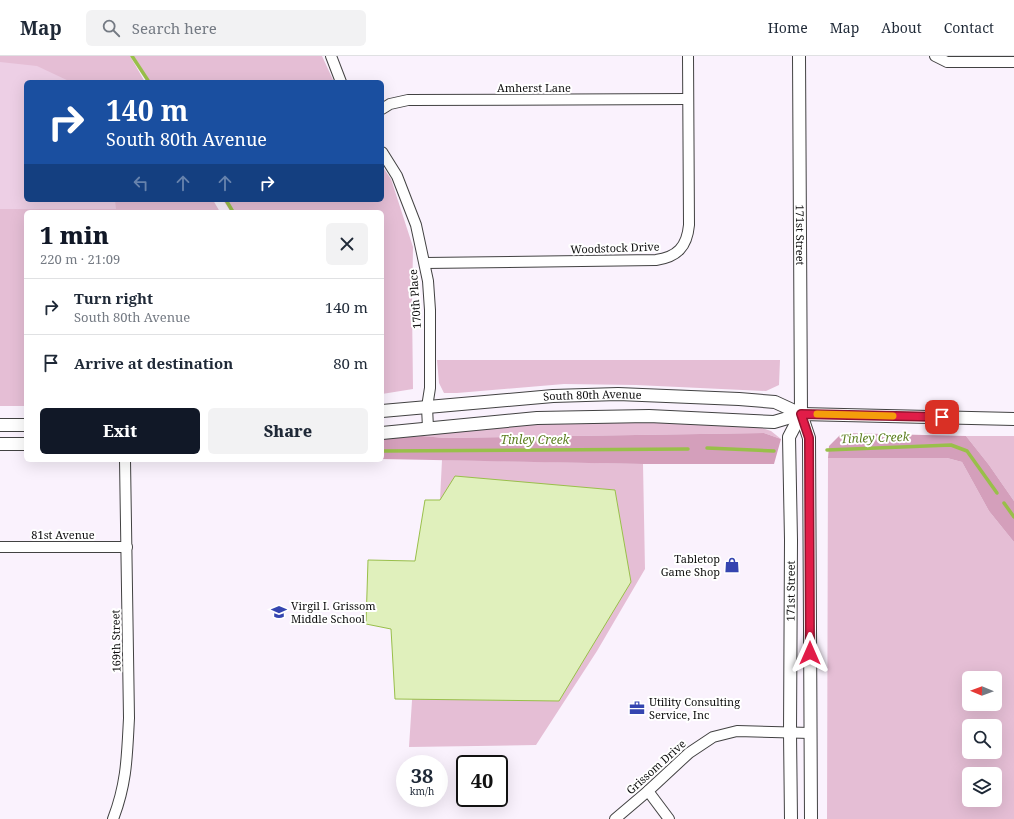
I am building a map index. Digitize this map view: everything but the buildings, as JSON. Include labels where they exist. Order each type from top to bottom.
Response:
[{"type":"street","points":[[331,56],[340,80]]},
{"type":"street","name":"Woodstock Drive","points":[[425,263],[656,260],[674,255],[686,241],[688,233],[688,56]]},
{"type":"street","name":"171st Street","points":[[799,56],[801,414],[809,438],[811,819]]},
{"type":"street","points":[[934,56],[947,62],[1014,62]]},
{"type":"street","name":"Amherst Lane","points":[[384,108],[390,104],[408,100],[688,99]]},
{"type":"street","name":"170th Place","points":[[384,155],[397,176],[416,225],[428,281],[430,310],[430,388],[427,407],[428,428]]},
{"type":"street","name":"South 80th Avenue","points":[[384,411],[553,396],[618,394],[775,402],[801,414]]},
{"type":"street","name":"171st Street","points":[[791,819],[791,540],[789,437],[801,414]]},
{"type":"street","name":"South 80th Avenue","points":[[384,432],[537,418],[649,416],[774,422],[801,414],[1014,419]]},
{"type":"street","points":[[0,425],[24,425]]},
{"type":"street","points":[[0,444],[24,444]]},
{"type":"street","name":"169th Street","points":[[113,819],[120,800],[128,748],[129,718],[125,462]]},
{"type":"street","name":"81st Avenue","points":[[0,547],[127,547]]},
{"type":"street","name":"Grissom Drive","points":[[615,819],[648,791],[689,752],[713,737],[737,731],[810,733]]},
{"type":"street","points":[[648,791],[669,819]]},
{"type":"shaded area","points":[[0,56],[130,56],[144,80],[24,80],[24,202],[214,202],[219,210],[24,210],[24,406],[0,406]]},
{"type":"shaded area","points":[[131,56],[322,56],[333,80],[147,80]]},
{"type":"shaded area","points":[[0,62],[37,66],[67,80],[24,80],[24,202],[115,202],[116,209],[0,209]]},
{"type":"shaded area","points":[[384,169],[391,179],[413,247],[413,389],[384,394],[384,210],[230,210],[224,202],[384,202]]},
{"type":"shaded area","points":[[437,360],[780,360],[779,385],[766,391],[636,385],[564,384],[444,393],[439,383]]},
{"type":"shaded area","points":[[607,420],[756,426],[771,431],[781,439],[764,433],[445,438],[422,436],[485,427],[545,421]]},
{"type":"shaded area","points":[[764,433],[781,439],[774,464],[643,464],[384,459],[384,439],[422,436],[445,438]]},
{"type":"shaded area","points":[[842,433],[966,436],[989,465],[1014,501],[1014,542],[989,511],[962,462],[947,458],[828,458],[829,446]]},
{"type":"shaded area","points":[[966,436],[1014,436],[1014,501],[989,465]]},
{"type":"shaded area","points":[[828,458],[947,458],[962,462],[989,511],[1014,542],[1014,819],[827,819]]},
{"type":"shaded area","points":[[442,460],[643,464],[645,569],[597,651],[536,745],[409,747],[425,500],[440,500]]},
{"type":"shaded area","points":[[455,476],[615,490],[631,582],[559,701],[395,699],[391,629],[366,624],[368,560],[415,561],[425,500],[440,500]]},
{"type":"waterway","name":"Tinley Creek","points":[[132,56],[148,80]]},
{"type":"waterway","name":"Tinley Creek","points":[[227,202],[232,210]]},
{"type":"waterway","name":"Tinley Creek","points":[[827,450],[951,445],[967,451],[997,493]]},
{"type":"waterway","name":"Tinley Creek","points":[[707,448],[774,451]]},
{"type":"waterway","name":"Tinley Creek","points":[[384,451],[688,449]]},
{"type":"waterway","name":"Tinley Creek","points":[[1004,503],[1014,517]]},
{"type":"slow traffic","points":[[817,414],[893,416]]},
{"type":"place","name":"Tabletop Game Shop","points":[[732,565]]},
{"type":"place","name":"Virgil I. Grissom Middle School","points":[[279,612]]},
{"type":"place","name":"Utility Consulting Service, Inc","points":[[637,708]]},
{"type":"route","points":[[810,653],[809,438],[801,414],[942,417]]}]
